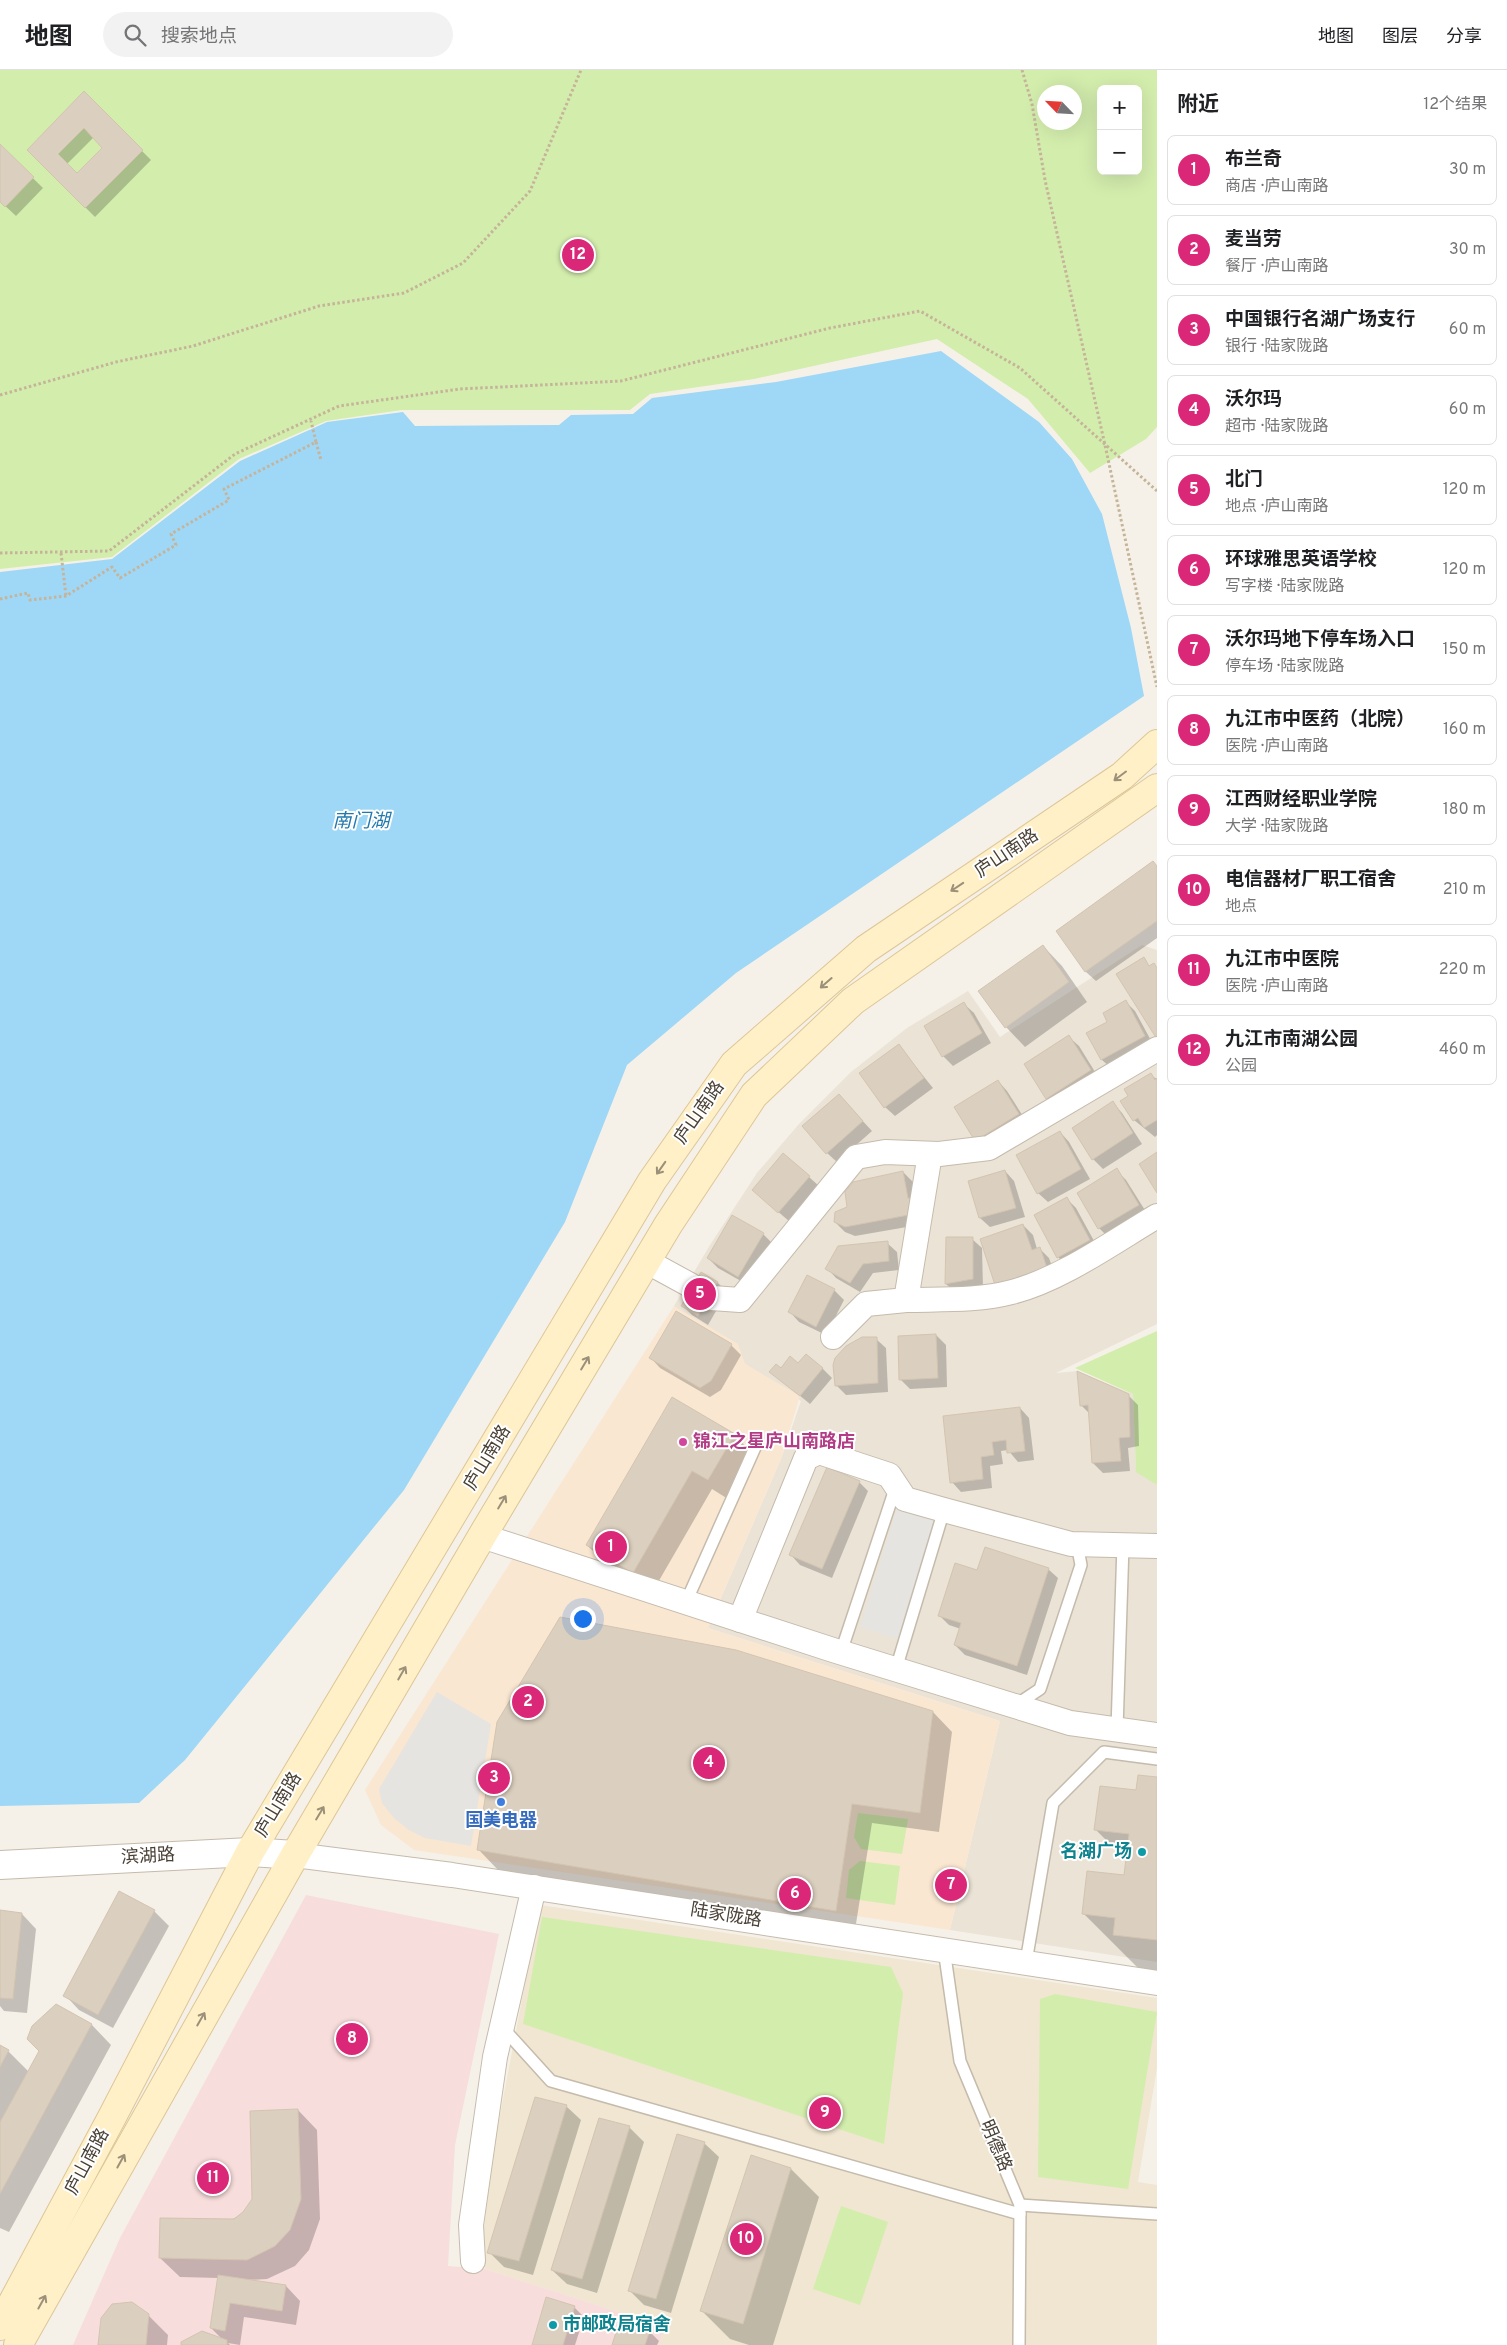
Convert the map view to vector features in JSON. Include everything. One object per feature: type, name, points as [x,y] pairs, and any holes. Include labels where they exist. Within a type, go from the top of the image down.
[{"type":"main road","name":"庐山南路","points":[[0,2326],[111,2119],[250,1852],[652,1181],[734,1064],[866,949],[1122,776],[1157,744]]},
{"type":"main road","name":"庐山南路","points":[[18,2345],[295,1855],[482,1536],[646,1261],[754,1095],[853,1001],[1157,788]]},
{"type":"street","points":[[712,1298],[740,1300],[856,1157],[885,1152],[930,1154],[989,1148],[1157,1050]]},
{"type":"street","points":[[906,1300],[930,1154]]},
{"type":"street","points":[[833,1337],[866,1304],[906,1300],[987,1297],[1013,1292],[1052,1276],[1157,1216]]},
{"type":"street","points":[[646,1261],[690,1285]]},
{"type":"street","points":[[740,1620],[806,1458],[819,1452],[889,1475],[905,1499],[944,1510],[1070,1544],[1157,1546]]},
{"type":"street","points":[[482,1536],[740,1620],[1070,1723],[1157,1735]]},
{"type":"street","name":"滨湖路","points":[[0,1865],[250,1852],[295,1855]]},
{"type":"street","name":"陆家陇路","points":[[295,1855],[534,1888],[944,1949],[1157,1983]]},
{"type":"street","points":[[473,2261],[471,2225],[495,2057],[534,1888]]},
{"type":"lane","points":[[686,1602],[757,1443]]},
{"type":"lane","points":[[841,1652],[896,1486]]},
{"type":"lane","points":[[896,1669],[944,1510]]},
{"type":"lane","points":[[1015,1706],[1040,1689],[1081,1565],[1077,1544]]},
{"type":"lane","points":[[1117,1729],[1123,1545]]},
{"type":"lane","points":[[1026,1962],[1053,1803],[1104,1752],[1157,1759]]},
{"type":"lane","name":"明德路","points":[[944,1949],[960,2061],[1020,2209],[1019,2345]]},
{"type":"lane","points":[[502,2027],[551,2081],[1020,2209],[1157,2214]]},
{"type":"path","points":[[0,394],[116,362],[193,346],[319,306],[404,292],[463,263],[530,191],[581,70]]},
{"type":"path","points":[[1022,70],[1032,104],[1045,180],[1157,687]]},
{"type":"path","points":[[0,553],[109,551],[236,454],[311,421],[339,406],[460,389],[621,381],[830,328],[920,311],[1020,368],[1157,491]]},
{"type":"path","points":[[311,421],[321,460]]},
{"type":"path","points":[[0,599],[28,593],[30,600],[66,596],[112,567],[120,578],[176,545],[171,534],[229,500],[224,489],[316,442]]},
{"type":"path","points":[[61,553],[66,596]]},
{"type":"shaded area","points":[[1142,945],[1157,950],[1157,1324],[1056,1373],[1077,1371],[1133,1394],[1136,1471],[1157,1485],[1157,1962],[950,1930],[1000,1721],[708,1628],[781,1459],[801,1401],[745,1364],[674,1306],[710,1245],[757,1173],[799,1124],[851,1072],[907,1028],[968,991],[1000,1037]]},
{"type":"shaded area","points":[[674,1306],[738,1344],[745,1364],[800,1396],[781,1459],[708,1628],[1000,1721],[950,1930],[414,1850],[381,1825],[365,1790]]},
{"type":"shaded area","points":[[897,1508],[936,1520],[898,1639],[860,1627]]},
{"type":"shaded area","points":[[437,1692],[491,1724],[471,1846],[425,1838],[409,1830],[394,1818],[382,1803],[379,1789]]},
{"type":"shaded area","points":[[306,1895],[499,1934],[455,2145],[448,2266],[485,2269],[665,2327],[659,2345],[73,2345],[120,2238]]},
{"type":"shaded area","points":[[540,1905],[1157,1998],[1157,2068],[1138,2182],[1157,2185],[1157,2345],[659,2345],[665,2327],[485,2269],[484,2229],[492,2157]]},
{"type":"green space","points":[[0,70],[1157,70],[1157,427],[1146,439],[1090,473],[1028,399],[937,339],[754,379],[650,394],[630,410],[402,410],[326,421],[239,459],[112,557],[0,569]]},
{"type":"green space","points":[[1157,1331],[1157,1485],[1136,1472],[1133,1394],[1075,1368]]},
{"type":"green space","points":[[858,1813],[908,1819],[902,1854],[861,1849],[854,1837]]},
{"type":"green space","points":[[860,1861],[900,1866],[895,1905],[846,1898],[849,1870]]},
{"type":"green space","points":[[542,1917],[891,1967],[903,1993],[884,2144],[523,2024]]},
{"type":"green space","points":[[1055,1994],[1157,2012],[1128,2189],[1038,2177],[1040,1999]]},
{"type":"green space","points":[[841,2206],[888,2222],[860,2305],[813,2289]]},
{"type":"water","name":"南门湖","points":[[941,351],[1039,422],[1072,459],[1102,514],[1131,628],[1144,696],[736,973],[627,1065],[565,1222],[404,1490],[185,1760],[139,1803],[0,1806],[0,572],[112,559],[240,461],[327,422],[403,412],[415,426],[559,425],[571,415],[633,414],[652,398],[776,382]]},
{"type":"building","points":[[84,91],[143,150],[85,208],[27,150]],"holes":[[[84,128],[102,148],[77,173],[58,154]]]},
{"type":"building","points":[[0,144],[34,177],[5,207],[0,202]]},
{"type":"building","points":[[1153,861],[1157,866],[1157,921],[1085,972],[1056,931]]},
{"type":"building","points":[[1043,945],[1069,982],[1005,1028],[978,991]]},
{"type":"building","points":[[1144,957],[1149,966],[1154,963],[1157,968],[1157,1035],[1155,1036],[1116,974]]},
{"type":"building","points":[[1126,1000],[1145,1036],[1101,1060],[1086,1033],[1107,1022],[1103,1013]]},
{"type":"building","points":[[964,1002],[982,1033],[942,1057],[924,1026]]},
{"type":"building","points":[[1069,1035],[1091,1070],[1046,1099],[1024,1064]]},
{"type":"building","points":[[899,1044],[924,1078],[884,1108],[859,1073]]},
{"type":"building","points":[[1151,1073],[1155,1080],[1157,1078],[1157,1120],[1144,1128],[1138,1118],[1133,1121],[1120,1101],[1128,1096],[1124,1089]]},
{"type":"building","points":[[998,1080],[1019,1114],[975,1141],[954,1107]]},
{"type":"building","points":[[839,1094],[863,1121],[826,1154],[802,1126]]},
{"type":"building","points":[[1113,1101],[1133,1133],[1092,1160],[1072,1128]]},
{"type":"building","points":[[1060,1131],[1081,1169],[1037,1194],[1016,1155]]},
{"type":"building","points":[[1157,1152],[1157,1193],[1139,1164]]},
{"type":"building","points":[[783,1153],[810,1176],[778,1213],[752,1190]]},
{"type":"building","points":[[1117,1168],[1139,1205],[1098,1229],[1077,1193]]},
{"type":"building","points":[[1005,1170],[1016,1208],[979,1218],[968,1181]]},
{"type":"building","points":[[903,1171],[908,1198],[912,1199],[914,1214],[845,1227],[834,1222],[835,1212],[847,1207],[845,1192],[853,1182]]},
{"type":"building","points":[[1067,1197],[1090,1240],[1057,1258],[1034,1215]]},
{"type":"building","points":[[732,1215],[764,1233],[738,1277],[707,1258]]},
{"type":"building","points":[[1023,1224],[1032,1250],[1040,1247],[1047,1268],[995,1285],[980,1239]]},
{"type":"building","points":[[946,1237],[973,1237],[973,1279],[945,1284]]},
{"type":"building","points":[[888,1241],[889,1261],[863,1264],[850,1283],[825,1269],[838,1246]]},
{"type":"building","points":[[701,1272],[718,1282],[698,1316],[681,1306]]},
{"type":"building","points":[[807,1275],[835,1289],[816,1327],[788,1312]]},
{"type":"building","points":[[676,1311],[732,1344],[711,1381],[700,1388],[649,1358]]},
{"type":"building","points":[[936,1334],[938,1378],[899,1380],[898,1336]]},
{"type":"building","points":[[862,1337],[877,1337],[878,1383],[835,1386],[833,1365],[835,1358],[846,1346]]},
{"type":"building","points":[[806,1354],[823,1368],[800,1396],[769,1372],[776,1364],[781,1368],[790,1356],[798,1363]]},
{"type":"building","points":[[1077,1371],[1129,1394],[1130,1437],[1119,1438],[1121,1461],[1092,1463],[1088,1405],[1080,1406]]},
{"type":"building","points":[[672,1397],[735,1434],[708,1480],[692,1471],[633,1573],[586,1545]]},
{"type":"building","points":[[1020,1407],[1025,1451],[1007,1453],[1006,1440],[992,1442],[994,1455],[981,1457],[983,1479],[950,1483],[943,1416]]},
{"type":"building","points":[[827,1467],[860,1481],[822,1569],[789,1555]]},
{"type":"building","points":[[985,1547],[1049,1568],[1017,1666],[954,1645],[961,1623],[938,1616],[955,1563],[977,1570]]},
{"type":"building","points":[[560,1617],[736,1650],[933,1711],[920,1813],[852,1804],[836,1911],[477,1850],[497,1722]]},
{"type":"building","name":"名湖广场","points":[[1138,1775],[1157,1777],[1157,1940],[1113,1935],[1115,1918],[1082,1914],[1087,1871],[1124,1875],[1129,1834],[1094,1830],[1100,1786],[1136,1790]]},
{"type":"building","points":[[119,1891],[155,1910],[98,2015],[63,1996]]},
{"type":"building","points":[[0,1910],[22,1913],[13,1999],[0,1998]]},
{"type":"building","points":[[56,2004],[92,2024],[0,2194],[0,2122],[39,2051],[27,2039],[32,2026]]},
{"type":"building","points":[[0,2045],[9,2050],[0,2067]]},
{"type":"building","points":[[535,2097],[567,2105],[519,2261],[487,2253]]},
{"type":"building","points":[[298,2109],[301,2199],[290,2230],[275,2246],[247,2260],[159,2258],[160,2218],[234,2219],[243,2212],[252,2199],[250,2111]]},
{"type":"building","points":[[599,2118],[630,2126],[582,2279],[551,2270]]},
{"type":"building","points":[[677,2134],[705,2142],[656,2299],[628,2291]]},
{"type":"building","points":[[751,2155],[791,2168],[743,2324],[700,2311]]},
{"type":"building","points":[[218,2275],[286,2285],[282,2311],[230,2303],[225,2331],[210,2328]]},
{"type":"building","name":"市邮政局宿舍","points":[[546,2297],[575,2306],[563,2345],[532,2345]]},
{"type":"building","points":[[132,2302],[149,2314],[146,2345],[98,2345],[101,2318],[112,2304]]},
{"type":"building","name":"市邮政局宿舍","points":[[620,2320],[650,2330],[645,2345],[612,2345]]},
{"type":"building","points":[[202,2331],[227,2340],[227,2345],[181,2345],[181,2342]]},
{"type":"place","name":"九江市南湖公园","points":[[578,255]]},
{"type":"place","name":"北门","points":[[700,1294]]},
{"type":"place","name":"锦江之星庐山南路店","points":[[683,1442]]},
{"type":"place","name":"布兰奇","points":[[611,1547]]},
{"type":"place","name":"麦当劳","points":[[528,1702]]},
{"type":"place","name":"沃尔玛","points":[[709,1763]]},
{"type":"place","name":"中国银行名湖广场支行","points":[[494,1778]]},
{"type":"place","name":"国美电器","points":[[501,1802]]},
{"type":"place","name":"名湖广场","points":[[1142,1852]]},
{"type":"place","name":"沃尔玛地下停车场入口","points":[[951,1885]]},
{"type":"place","name":"环球雅思英语学校","points":[[795,1894]]},
{"type":"place","name":"九江市中医药（北院）","points":[[352,2039]]},
{"type":"place","name":"江西财经职业学院","points":[[825,2113]]},
{"type":"place","name":"九江市中医院","points":[[213,2178]]},
{"type":"place","name":"电信器材厂职工宿舍","points":[[746,2239]]},
{"type":"place","name":"市邮政局宿舍","points":[[553,2325]]}]
